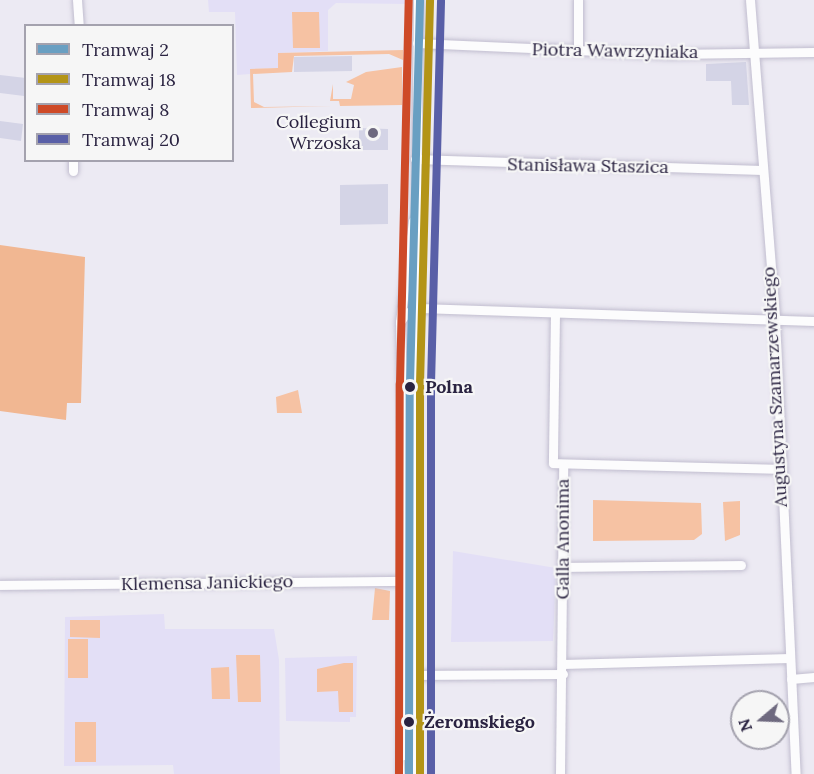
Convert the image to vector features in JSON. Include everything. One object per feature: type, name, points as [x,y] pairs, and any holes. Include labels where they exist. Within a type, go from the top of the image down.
[{"type":"street","points":[[77,0],[79,24]]},
{"type":"street","points":[[401,774],[419,308],[414,215],[418,0]]},
{"type":"street","points":[[578,0],[578,48]]},
{"type":"street","name":"Augustyna Szamarzewskiego","points":[[750,0],[762,170],[776,320],[780,469],[796,774]]},
{"type":"street","name":"Piotra Wawrzyniaka","points":[[417,43],[754,54],[814,52]]},
{"type":"street","name":"Stanisława Staszica","points":[[415,159],[762,170]]},
{"type":"street","points":[[73,171],[74,162]]},
{"type":"street","points":[[412,774],[412,675],[400,322],[403,285],[414,215]]},
{"type":"street","points":[[403,285],[419,308]]},
{"type":"street","points":[[400,322],[406,313],[419,308],[814,321]]},
{"type":"street","name":"Galla Anonima","points":[[555,313],[550,458],[563,466],[563,674],[560,774]]},
{"type":"street","points":[[563,466],[780,469]]},
{"type":"street","points":[[562,567],[741,565]]},
{"type":"street","name":"Klemensa Janickiego","points":[[0,585],[409,581]]},
{"type":"street","points":[[562,664],[790,658]]},
{"type":"street","points":[[412,675],[563,674]]},
{"type":"street","points":[[791,679],[814,677]]},
{"type":"shaded area","points":[[208,0],[407,0],[407,4],[336,3],[328,10],[328,51],[278,53],[278,68],[250,69],[250,74],[237,75],[235,12],[209,12]]},
{"type":"shaded area","points":[[292,12],[319,12],[320,48],[293,48]]},
{"type":"shaded area","points":[[403,50],[403,60],[389,54],[294,56],[292,72],[253,74],[254,102],[264,107],[333,106],[251,108],[250,69],[278,68],[278,53]]},
{"type":"shaded area","points":[[402,67],[402,105],[340,106],[339,101],[330,101],[333,84],[333,99],[351,99],[354,85],[346,82],[366,72]]},
{"type":"shaded area","points":[[0,245],[85,257],[81,403],[67,403],[66,420],[0,411]]},
{"type":"shaded area","points":[[414,312],[412,567],[406,567],[408,317]]},
{"type":"shaded area","points":[[298,390],[302,413],[277,413],[276,397]]},
{"type":"shaded area","points":[[593,500],[701,503],[702,534],[694,540],[593,541]]},
{"type":"shaded area","points":[[740,501],[740,535],[725,541],[723,502]]},
{"type":"shaded area","points":[[453,551],[556,568],[553,641],[451,642]]},
{"type":"shaded area","points":[[375,588],[390,591],[389,620],[372,620]]},
{"type":"shaded area","points":[[164,614],[165,629],[274,629],[279,660],[280,774],[174,774],[173,765],[64,766],[65,617]]},
{"type":"shaded area","points":[[70,620],[100,620],[100,638],[70,637]]},
{"type":"shaded area","points":[[68,639],[88,639],[88,678],[68,678]]},
{"type":"shaded area","points":[[236,655],[260,655],[261,702],[238,702]]},
{"type":"shaded area","points":[[357,656],[356,717],[350,717],[350,722],[286,721],[285,658]]},
{"type":"shaded area","points":[[353,663],[353,712],[339,712],[338,691],[317,692],[317,669]]},
{"type":"shaded area","points":[[229,667],[230,699],[212,699],[211,668]]},
{"type":"shaded area","points":[[75,722],[96,722],[96,762],[75,762]]},
{"type":"building","points":[[352,56],[352,71],[294,72],[294,57]]},
{"type":"building","points":[[746,62],[749,105],[732,105],[731,81],[706,81],[706,64]]},
{"type":"building","points":[[0,75],[24,78],[24,96],[0,93]]},
{"type":"building","points":[[0,121],[23,124],[21,141],[0,138]]},
{"type":"building","name":"Collegium Wrzoska","points":[[359,128],[388,129],[388,150],[359,150]]},
{"type":"building","points":[[388,184],[388,224],[340,225],[340,185]]},
{"type":"tram line","name":"8","points":[[399,774],[400,384],[409,0]]},
{"type":"tram line","name":"2","points":[[409,774],[410,384],[420,0]]},
{"type":"tram line","name":"18","points":[[420,774],[420,384],[430,0]]},
{"type":"tram line","name":"20","points":[[431,774],[431,384],[441,1]]},
{"type":"tram line","points":[[405,761],[406,774]]},
{"type":"place","name":"Collegium Wrzoska","points":[[373,133]]},
{"type":"place","name":"Polna","points":[[410,387]]},
{"type":"place","name":"Żeromskiego","points":[[409,722]]}]
